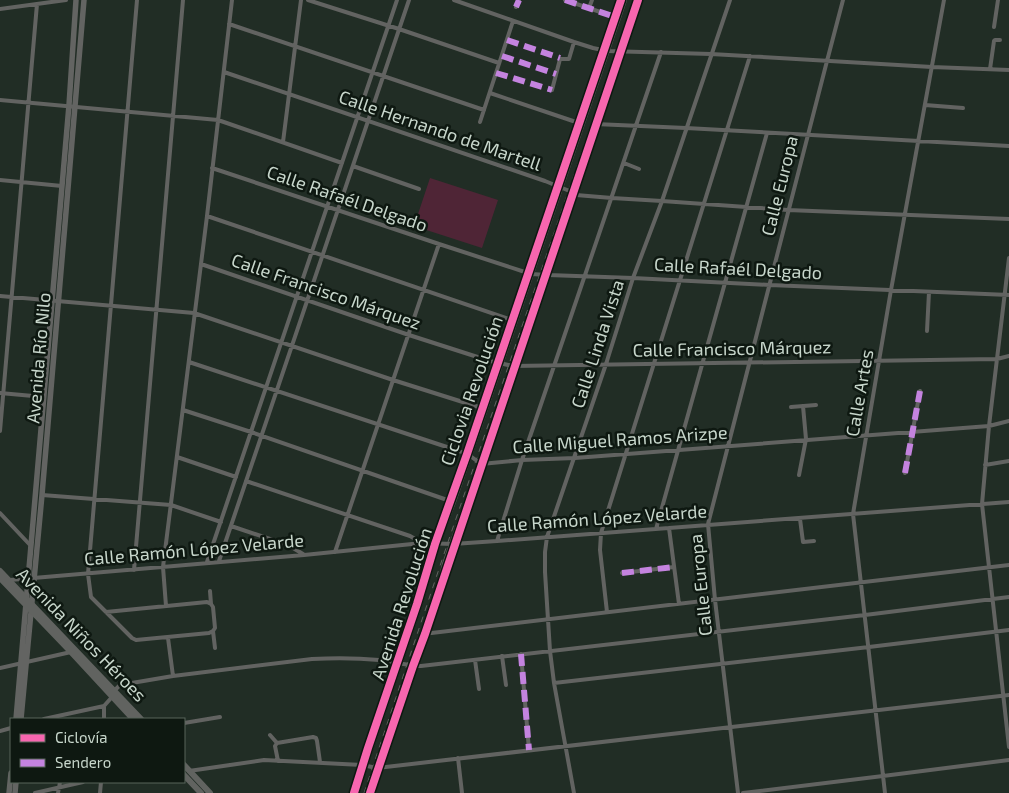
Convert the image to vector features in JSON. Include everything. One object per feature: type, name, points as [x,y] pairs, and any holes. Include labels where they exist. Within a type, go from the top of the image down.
[{"type":"main road","name":"Avenida Río Nilo","points":[[32,578],[31,547],[72,106],[76,0]]},
{"type":"main road","name":"Avenida Río Nilo","points":[[21,718],[29,605],[42,495],[62,186],[84,0]]},
{"type":"main road","name":"Avenida Revolución","points":[[356,793],[419,605],[437,544],[470,455],[624,0]]},
{"type":"main road","name":"Avenida Revolución","points":[[368,793],[636,0]]},
{"type":"main road","name":"Avenida Niños Héroes","points":[[0,571],[3,580],[73,651],[113,694],[132,718]]},
{"type":"main road","name":"Avenida Río Nilo","points":[[16,718],[24,663]]},
{"type":"main road","name":"Avenida Niños Héroes","points":[[113,694],[140,718]]},
{"type":"main road","points":[[185,770],[201,793]]},
{"type":"main road","points":[[185,770],[210,793]]},
{"type":"street","points":[[0,9],[66,0]]},
{"type":"street","points":[[137,0],[88,574],[91,597],[136,640],[168,638],[213,631]]},
{"type":"street","points":[[134,570],[183,0]]},
{"type":"street","points":[[166,606],[163,567],[232,0]]},
{"type":"street","points":[[283,142],[301,0]]},
{"type":"street","points":[[308,0],[499,63]]},
{"type":"street","points":[[207,562],[397,0]]},
{"type":"street","points":[[219,561],[409,0]]},
{"type":"street","points":[[454,0],[574,42],[607,51],[712,54],[1009,70]]},
{"type":"street","points":[[516,7],[519,0]]},
{"type":"street","points":[[565,0],[618,18]]},
{"type":"street","points":[[590,8],[592,0]]},
{"type":"street","name":"Calle Linda Vista","points":[[574,793],[550,651],[545,572],[547,538],[633,278],[662,201],[730,0]]},
{"type":"street","name":"Calle Europa","points":[[738,793],[722,664],[708,524],[826,61],[844,0]]},
{"type":"street","name":"Calle Artes","points":[[885,793],[853,514],[891,290],[944,0]]},
{"type":"street","points":[[994,27],[998,0]]},
{"type":"street","points":[[0,431],[37,4]]},
{"type":"street","points":[[480,122],[513,21]]},
{"type":"street","points":[[229,24],[484,110]]},
{"type":"street","points":[[990,69],[994,41],[1000,40]]},
{"type":"street","points":[[552,90],[560,59],[569,59],[574,42]]},
{"type":"street","points":[[497,541],[522,460],[662,52]]},
{"type":"street","points":[[606,612],[600,550],[601,533],[750,56]]},
{"type":"street","name":"Calle Hernando de Martell","points":[[224,72],[561,187],[576,195],[788,210],[1009,219]]},
{"type":"street","points":[[490,93],[583,123]]},
{"type":"street","points":[[0,100],[218,120],[342,162]]},
{"type":"street","points":[[925,105],[963,108]]},
{"type":"street","points":[[595,124],[1009,146]]},
{"type":"street","points":[[656,529],[768,133]]},
{"type":"street","points":[[624,163],[639,169]]},
{"type":"street","points":[[353,166],[419,189]]},
{"type":"street","name":"Calle Rafaél Delgado","points":[[212,168],[531,274],[1007,295]]},
{"type":"street","points":[[0,180],[62,186]]},
{"type":"street","points":[[207,216],[515,321]]},
{"type":"street","points":[[335,552],[440,244]]},
{"type":"street","points":[[1009,258],[1007,295],[997,359],[982,504],[1009,747]]},
{"type":"street","name":"Calle Francisco Márquez","points":[[201,264],[409,336],[513,366],[997,359],[1009,356]]},
{"type":"street","points":[[927,331],[928,292]]},
{"type":"street","points":[[0,296],[194,313],[485,409]]},
{"type":"street","points":[[189,362],[470,455],[480,464]]},
{"type":"street","points":[[905,473],[920,391]]},
{"type":"street","points":[[2,393],[44,396]]},
{"type":"street","points":[[791,407],[816,405]]},
{"type":"street","points":[[799,475],[806,439],[803,406]]},
{"type":"street","points":[[183,410],[453,502]]},
{"type":"street","name":"Calle Miguel Ramos Arizpe","points":[[480,464],[989,426],[1009,421]]},
{"type":"street","points":[[177,457],[236,477]]},
{"type":"street","points":[[985,465],[1009,461]]},
{"type":"street","points":[[246,481],[410,536],[422,543]]},
{"type":"street","points":[[42,495],[172,505],[221,522]]},
{"type":"street","name":"Calle Ramón López Velarde","points":[[3,580],[304,555],[422,543],[453,544],[547,538],[1009,502]]},
{"type":"street","points":[[0,513],[31,547]]},
{"type":"street","points":[[800,518],[803,542],[814,541]]},
{"type":"street","points":[[231,526],[288,545],[304,555]]},
{"type":"street","points":[[670,528],[679,604]]},
{"type":"street","points":[[423,634],[1009,565]]},
{"type":"street","points":[[622,573],[674,567]]},
{"type":"street","points":[[210,592],[216,648]]},
{"type":"street","points":[[104,718],[104,706],[120,686],[173,676],[330,658],[380,660],[422,666],[1009,597]]},
{"type":"street","points":[[106,612],[206,602],[211,604]]},
{"type":"street","points":[[554,682],[1009,630]]},
{"type":"street","points":[[168,638],[173,676]]},
{"type":"street","points":[[0,668],[73,651]]},
{"type":"street","points":[[522,654],[529,750]]},
{"type":"street","points":[[502,656],[506,685]]},
{"type":"street","points":[[475,660],[479,690]]},
{"type":"street","points":[[185,770],[264,760],[365,765],[377,768],[1009,695]]},
{"type":"street","points":[[49,718],[104,706]]},
{"type":"street","points":[[66,718],[67,714]]},
{"type":"street","points":[[185,723],[220,717]]},
{"type":"street","points":[[270,735],[277,743],[278,761]]},
{"type":"street","points":[[277,743],[316,738],[320,762]]},
{"type":"street","points":[[458,758],[462,793]]},
{"type":"street","points":[[742,793],[1009,760]]},
{"type":"street","points":[[35,793],[59,791],[81,783]]},
{"type":"shaded area","points":[[430,178],[498,200],[482,248],[414,226]]},
{"type":"railway","points":[[364,793],[634,0]]},
{"type":"marked path","points":[[516,7],[519,0]]},
{"type":"marked path","points":[[565,0],[618,18]]},
{"type":"marked path","points":[[507,40],[560,58]]},
{"type":"marked path","points":[[502,56],[556,74]]},
{"type":"marked path","points":[[496,73],[552,90]]},
{"type":"marked path","points":[[905,473],[920,391]]},
{"type":"marked path","points":[[622,573],[674,567]]},
{"type":"marked path","points":[[521,654],[529,750]]},
{"type":"cycle path","name":"Ciclovia Revolución","points":[[354,793],[435,544],[621,0]]},
{"type":"cycle path","points":[[370,793],[638,0]]}]
